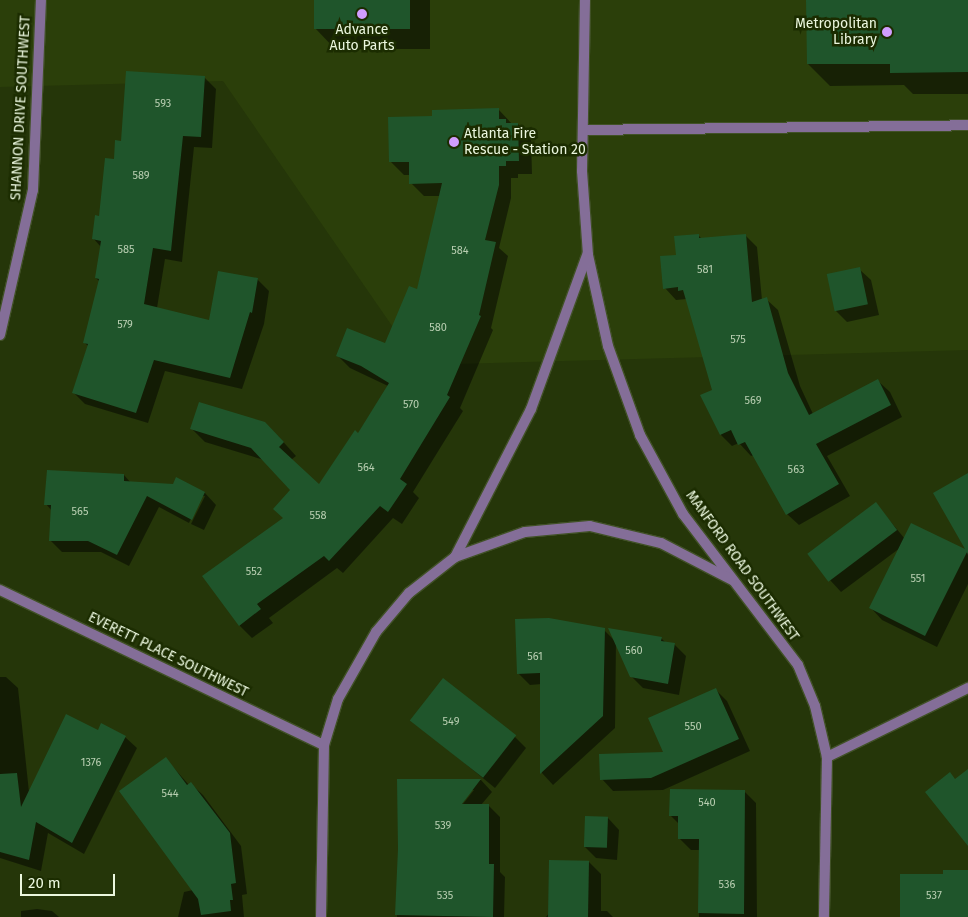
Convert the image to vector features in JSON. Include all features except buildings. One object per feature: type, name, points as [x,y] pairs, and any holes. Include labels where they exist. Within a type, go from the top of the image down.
[{"type":"street","name":"SHANNON DRIVE SOUTHWEST","points":[[0,335],[33,190],[41,0]]},
{"type":"street","name":"MANFORD ROAD SOUTHWEST","points":[[584,0],[582,171],[588,255],[608,346],[640,435],[684,514],[798,665],[816,706],[826,757],[824,917]]},
{"type":"street","points":[[583,130],[968,125]]},
{"type":"street","points":[[455,557],[532,409],[588,255]]},
{"type":"street","points":[[321,917],[324,745],[338,699],[376,632],[410,593],[455,557],[525,532],[590,526],[661,543],[736,581]]},
{"type":"street","name":"EVERETT PLACE SOUTHWEST","points":[[0,590],[324,745]]},
{"type":"street","points":[[826,757],[968,688]]},
{"type":"shaded area","points":[[0,0],[968,0],[968,350],[419,365],[223,81],[0,87]]},
{"type":"place","name":"Advance Auto Parts","points":[[362,14]]},
{"type":"place","name":"Metropolitan Library","points":[[887,32]]},
{"type":"place","name":"Atlanta Fire Rescue - Station 20","points":[[454,142]]}]
